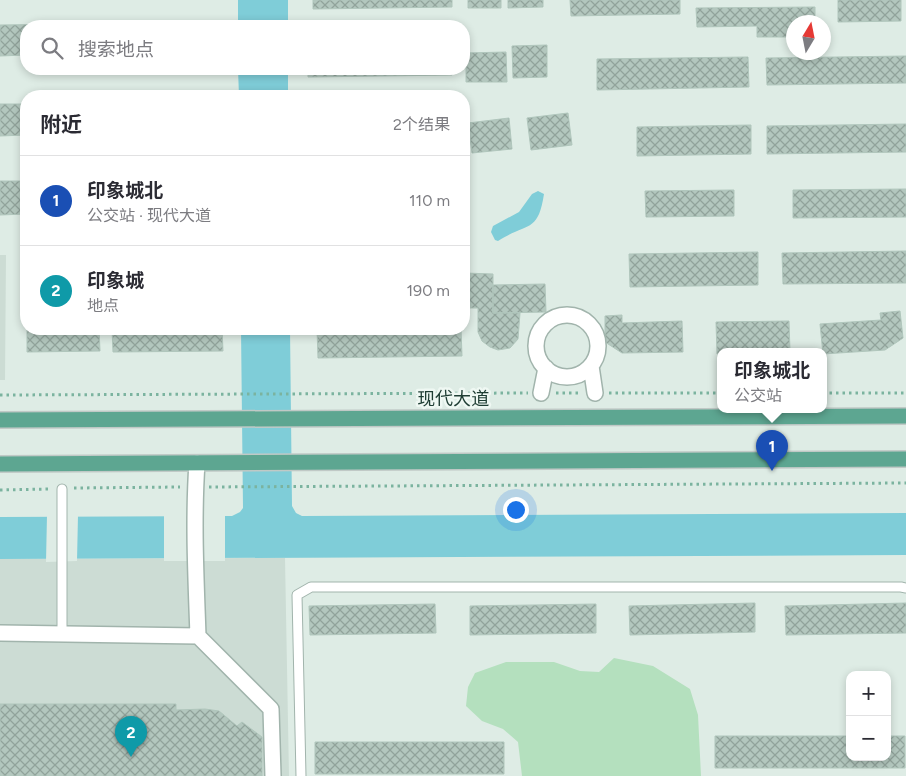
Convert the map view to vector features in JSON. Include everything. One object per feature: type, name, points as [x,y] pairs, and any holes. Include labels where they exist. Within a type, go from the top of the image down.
[{"type":"main road","name":"现代大道","points":[[0,420],[906,416]]},
{"type":"main road","points":[[0,464],[906,460]]},
{"type":"street","points":[[566,314],[586,321],[593,328],[598,338],[596,358],[583,373],[574,376],[563,376],[554,374],[546,368],[536,351],[536,340],[546,322],[566,314]]},
{"type":"street","points":[[591,366],[594,393]]},
{"type":"street","points":[[541,393],[546,368]]},
{"type":"street","points":[[196,463],[195,573],[198,636],[271,709],[273,776]]},
{"type":"street","points":[[0,632],[198,636]]},
{"type":"lane","points":[[62,489],[62,634]]},
{"type":"lane","points":[[301,776],[297,595],[311,587],[906,588]]},
{"type":"path","points":[[0,396],[717,393]]},
{"type":"path","points":[[827,393],[906,393]]},
{"type":"path","points":[[0,490],[294,486],[906,483]]},
{"type":"shaded area","points":[[0,255],[6,255],[5,380],[0,380]]},
{"type":"shaded area","points":[[285,558],[289,776],[0,776],[0,559]]},
{"type":"green space","points":[[614,658],[653,666],[690,689],[698,715],[701,776],[522,776],[518,742],[503,729],[482,721],[466,706],[468,687],[475,673],[506,662],[554,662],[580,671],[599,672]]},
{"type":"water","points":[[238,0],[288,0],[288,20],[238,20]]},
{"type":"water","points":[[238,75],[288,75],[288,90],[239,90]]},
{"type":"water","points":[[538,191],[544,194],[538,216],[534,221],[530,225],[498,241],[495,240],[491,232],[493,226],[519,212],[532,194]]},
{"type":"water","points":[[241,335],[290,335],[292,506],[296,513],[302,516],[906,513],[906,555],[0,559],[0,517],[232,516],[243,508]]},
{"type":"pier","points":[[164,514],[225,514],[225,561],[164,561]]},
{"type":"pier","points":[[47,515],[78,515],[77,561],[46,562]]},
{"type":"building","points":[[313,0],[452,0],[452,7],[313,9]]},
{"type":"building","points":[[468,0],[501,0],[501,8],[468,8]]},
{"type":"building","points":[[508,0],[543,0],[543,7],[508,8]]},
{"type":"building","points":[[570,0],[680,0],[680,14],[571,16]]},
{"type":"building","points":[[838,0],[901,0],[901,21],[838,22]]},
{"type":"building","points":[[815,7],[815,15],[786,15],[786,37],[757,37],[757,26],[697,27],[696,8]]},
{"type":"building","points":[[0,25],[20,25],[20,55],[0,56]]},
{"type":"building","points":[[547,45],[547,77],[513,78],[512,46]]},
{"type":"building","points":[[506,52],[507,82],[466,82],[466,75],[470,75],[470,53]]},
{"type":"building","points":[[906,56],[906,83],[767,85],[766,58],[831,60],[831,57]]},
{"type":"building","points":[[748,57],[749,87],[597,90],[597,59]]},
{"type":"building","points":[[308,75],[452,75],[308,77]]},
{"type":"building","points":[[0,104],[20,104],[20,135],[0,136]]},
{"type":"building","points":[[568,113],[572,145],[531,150],[527,118]]},
{"type":"building","points":[[509,118],[512,149],[472,153],[470,123]]},
{"type":"building","points":[[906,124],[906,152],[767,154],[767,126]]},
{"type":"building","points":[[751,125],[751,154],[637,156],[637,127]]},
{"type":"building","points":[[0,181],[20,181],[20,214],[0,215]]},
{"type":"building","points":[[906,189],[906,217],[793,218],[793,190]]},
{"type":"building","points":[[734,190],[734,216],[646,217],[645,191]]},
{"type":"building","points":[[906,251],[906,283],[783,284],[782,253]]},
{"type":"building","points":[[758,252],[758,285],[630,287],[629,254]]},
{"type":"building","points":[[470,273],[493,274],[493,313],[520,313],[518,339],[510,348],[498,350],[482,341],[478,332],[478,308],[470,308]]},
{"type":"building","points":[[545,284],[546,312],[493,313],[493,285]]},
{"type":"building","points":[[900,311],[903,338],[885,350],[827,354],[827,348],[822,348],[820,324],[881,320],[880,313]]},
{"type":"building","points":[[622,315],[622,323],[682,321],[683,352],[622,353],[605,342],[605,316]]},
{"type":"building","points":[[789,321],[790,348],[717,348],[717,354],[716,322]]},
{"type":"building","points":[[27,335],[99,335],[100,351],[27,352]]},
{"type":"building","points":[[112,335],[222,335],[223,351],[113,352]]},
{"type":"building","points":[[317,335],[461,335],[462,356],[318,358]]},
{"type":"building","points":[[755,603],[755,632],[630,635],[629,606]]},
{"type":"building","points":[[906,603],[906,633],[786,635],[785,606]]},
{"type":"building","points":[[435,604],[436,633],[310,635],[309,606]]},
{"type":"building","points":[[596,604],[596,633],[470,635],[470,606]]},
{"type":"building","points":[[0,704],[176,704],[176,710],[205,709],[219,711],[237,726],[242,722],[262,737],[262,776],[0,776]]},
{"type":"building","points":[[715,736],[846,736],[846,761],[891,761],[891,736],[905,736],[905,768],[715,768]]},
{"type":"building","points":[[315,742],[504,742],[504,774],[315,774]]},
{"type":"place","name":"印象城北","points":[[772,471]]},
{"type":"place","name":"印象城","points":[[131,757]]}]
